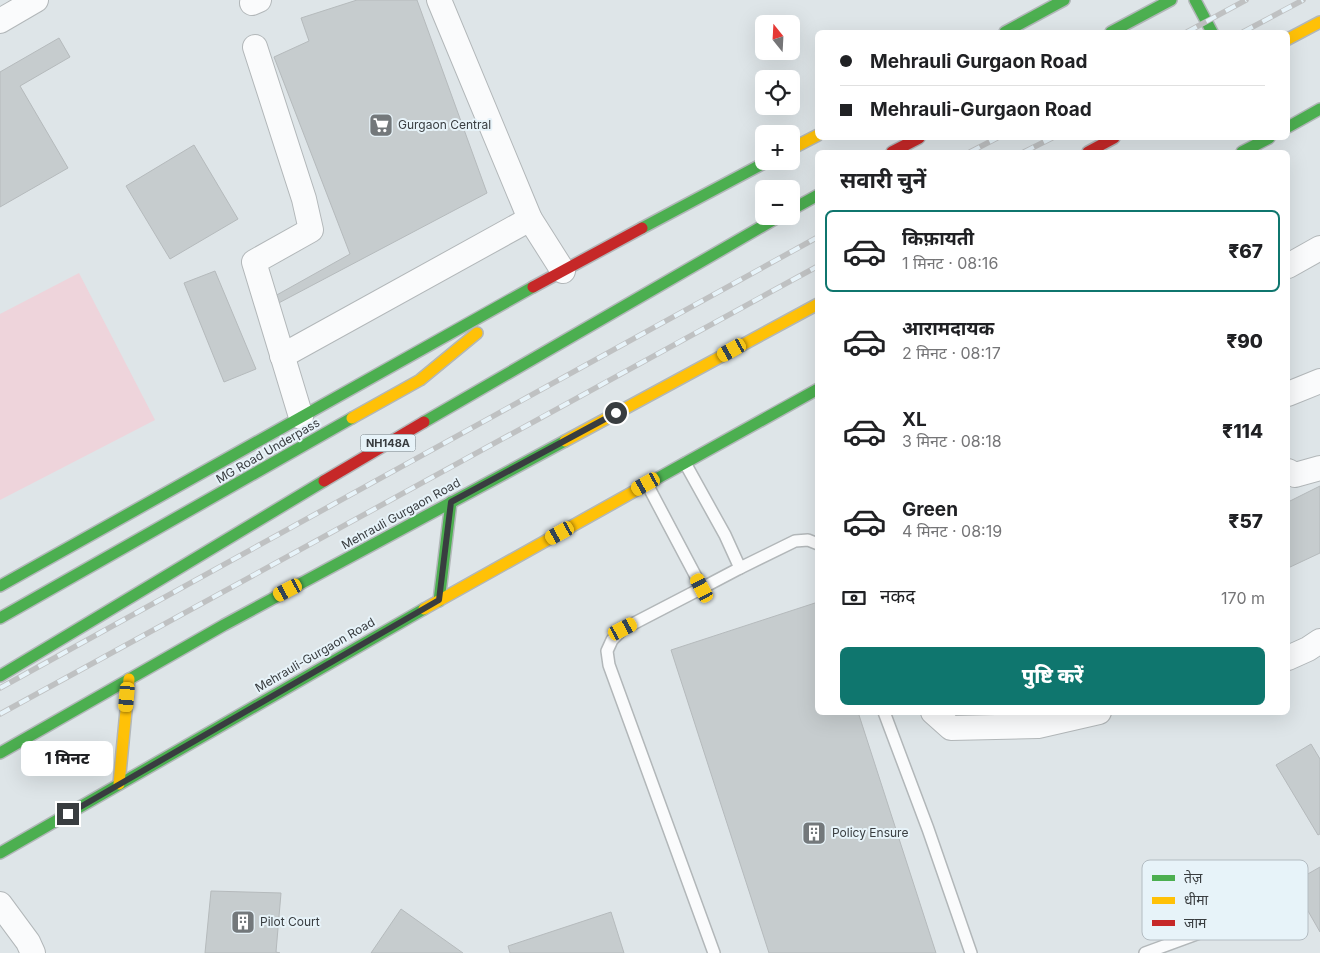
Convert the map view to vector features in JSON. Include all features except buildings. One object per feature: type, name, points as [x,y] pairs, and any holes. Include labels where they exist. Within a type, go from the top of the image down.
[{"type":"main road","points":[[1009,30],[1064,0]]},
{"type":"main road","points":[[1115,30],[1171,0]]},
{"type":"main road","points":[[1195,0],[1211,30]]},
{"type":"main road","points":[[1290,39],[1320,22]]},
{"type":"main road","points":[[1290,126],[1320,109]]},
{"type":"main road","points":[[800,144],[815,137]]},
{"type":"main road","points":[[900,150],[916,140]]},
{"type":"main road","points":[[1092,150],[1110,140]]},
{"type":"main road","points":[[1246,150],[1265,140]]},
{"type":"main road","points":[[0,586],[534,286],[755,168]]},
{"type":"main road","points":[[800,205],[815,197]]},
{"type":"main road","name":"NH148A","points":[[0,676],[197,556],[764,225]]},
{"type":"main road","name":"MG Road Underpass","points":[[0,618],[420,380],[534,286]]},
{"type":"main road","name":"Mehrauli Gurgaon Road","points":[[0,753],[224,625],[815,306]]},
{"type":"main road","name":"Mehrauli-Gurgaon Road","points":[[0,853],[439,600],[815,391]]},
{"type":"main road","points":[[439,600],[451,502]]},
{"type":"main road","points":[[119,784],[129,679]]},
{"type":"street","points":[[0,21],[36,0]]},
{"type":"street","points":[[439,0],[530,219],[563,271]]},
{"type":"street","points":[[255,47],[304,199],[311,230],[254,262],[302,417]]},
{"type":"street","points":[[282,356],[530,219]]},
{"type":"street","points":[[1290,265],[1320,248]]},
{"type":"street","points":[[1290,393],[1320,381]]},
{"type":"street","points":[[1290,472],[1295,475],[1320,468]]},
{"type":"street","points":[[1290,657],[1320,641]]},
{"type":"street","points":[[936,715],[951,728],[1038,726],[1086,715]]},
{"type":"street","points":[[0,904],[28,942],[33,953]]},
{"type":"lane","points":[[685,462],[725,535],[740,568]]},
{"type":"lane","points":[[646,484],[702,588]]},
{"type":"lane","points":[[714,953],[608,665],[607,651],[612,640],[623,629],[740,568],[795,541],[808,540],[815,543]]},
{"type":"lane","points":[[885,715],[928,829],[971,953]]},
{"type":"lane","points":[[1145,953],[1180,940]]},
{"type":"shaded area","points":[[79,273],[155,420],[0,500],[0,314]]},
{"type":"railway","points":[[1191,30],[1246,0]]},
{"type":"railway","points":[[1247,30],[1303,0]]},
{"type":"railway","points":[[974,150],[993,140]]},
{"type":"railway","points":[[1028,150],[1048,140]]},
{"type":"railway","points":[[0,688],[815,239]]},
{"type":"railway","points":[[0,714],[815,268]]},
{"type":"traffic: fast","points":[[1009,30],[1064,0]]},
{"type":"traffic: fast","points":[[1115,30],[1171,0]]},
{"type":"traffic: fast","points":[[1195,0],[1211,30]]},
{"type":"traffic: fast","points":[[1290,126],[1320,109]]},
{"type":"traffic: fast","points":[[1246,150],[1265,140]]},
{"type":"traffic: fast","points":[[642,228],[755,168]]},
{"type":"traffic: fast","points":[[800,205],[815,197]]},
{"type":"traffic: fast","points":[[424,422],[764,225]]},
{"type":"traffic: fast","points":[[0,586],[533,287]]},
{"type":"traffic: fast","points":[[649,483],[815,391]]},
{"type":"traffic: fast","points":[[0,618],[352,418]]},
{"type":"traffic: fast","points":[[0,753],[224,625],[565,441]]},
{"type":"traffic: fast","points":[[0,676],[324,481]]},
{"type":"traffic: fast","points":[[439,601],[451,502]]},
{"type":"traffic: fast","points":[[0,853],[424,609]]},
{"type":"traffic: slow","points":[[1290,38],[1320,22]]},
{"type":"traffic: slow","points":[[800,144],[815,137]]},
{"type":"traffic: slow","points":[[565,441],[815,306]]},
{"type":"traffic: slow","points":[[352,418],[420,380],[477,333]]},
{"type":"traffic: slow","points":[[424,609],[649,483]]},
{"type":"traffic: slow","points":[[119,784],[129,679]]},
{"type":"traffic: jam","points":[[896,150],[915,140]]},
{"type":"traffic: jam","points":[[1092,150],[1110,140]]},
{"type":"traffic: jam","points":[[533,287],[642,228]]},
{"type":"traffic: jam","points":[[324,481],[424,422]]},
{"type":"place","name":"Gurgaon Central","points":[[381,125]]},
{"type":"place","name":"Policy Ensure","points":[[814,833]]},
{"type":"place","name":"Pilot Court","points":[[243,922]]},
{"type":"route","points":[[68,814],[439,600],[451,502],[616,413]]}]
